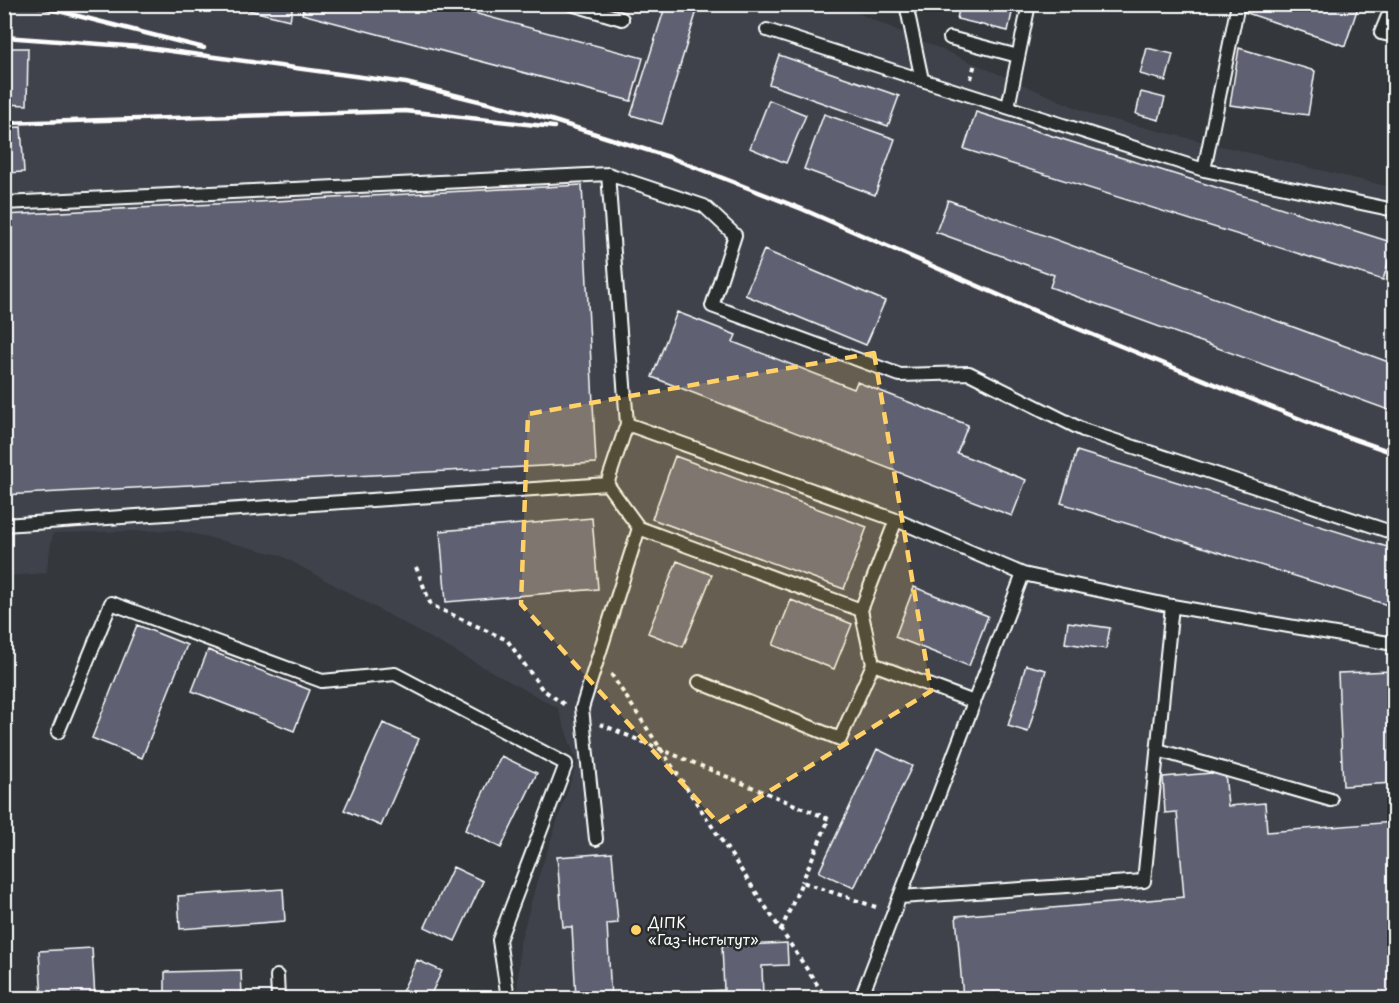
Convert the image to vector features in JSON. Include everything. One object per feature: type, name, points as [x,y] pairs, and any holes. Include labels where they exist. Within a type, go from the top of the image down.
[{"type":"lane","points":[[571,4],[622,19]]},
{"type":"lane","points":[[906,4],[922,80]]},
{"type":"lane","points":[[1008,107],[1029,4]]},
{"type":"lane","points":[[1204,170],[1238,4]]},
{"type":"lane","points":[[1393,4],[1381,33],[1395,36]]},
{"type":"lane","points":[[767,30],[1204,170],[1395,210]]},
{"type":"lane","points":[[950,38],[1018,56]]},
{"type":"lane","points":[[4,203],[608,174],[704,206],[735,235],[712,306],[900,375],[969,373],[1083,430],[1395,533]]},
{"type":"lane","points":[[608,174],[627,424],[608,484]]},
{"type":"lane","points":[[627,424],[896,520],[1023,574],[1172,606],[1395,644]]},
{"type":"lane","points":[[4,525],[608,484]]},
{"type":"lane","points":[[608,484],[639,528],[861,610]]},
{"type":"lane","points":[[699,682],[840,739],[873,664],[861,610],[896,520]]},
{"type":"lane","points":[[596,839],[582,708],[639,528]]},
{"type":"lane","points":[[861,999],[1023,574]]},
{"type":"lane","points":[[58,732],[111,603],[322,681],[395,674],[566,764],[499,940],[508,999]]},
{"type":"lane","points":[[900,897],[1144,881],[1172,606]]},
{"type":"lane","points":[[873,664],[974,702]]},
{"type":"lane","points":[[1158,750],[1331,800]]},
{"type":"lane","points":[[277,976],[278,999]]},
{"type":"path","points":[[967,94],[979,46]]},
{"type":"path","points":[[416,567],[431,605],[507,640],[542,689],[583,717],[829,819],[781,930]]},
{"type":"path","points":[[599,655],[826,999]]},
{"type":"path","points":[[802,882],[894,913]]},
{"type":"highlighted area","points":[[874,353],[931,691],[718,823],[521,604],[528,414]]},
{"type":"shaded area","points":[[5,5],[839,5],[1093,115],[1394,188],[1394,998],[517,998],[520,943],[537,881],[577,763],[558,708],[280,555],[178,530],[53,533],[46,573],[5,576]]},
{"type":"building","points":[[223,4],[293,4],[290,20]]},
{"type":"building","points":[[304,4],[440,4],[643,58],[631,101],[302,14]]},
{"type":"building","points":[[666,4],[699,4],[662,124],[631,115]]},
{"type":"building","points":[[960,4],[1014,4],[1008,31],[957,19]]},
{"type":"building","points":[[1243,4],[1359,4],[1345,46],[1241,11]]},
{"type":"building","points":[[4,48],[28,48],[27,105],[4,104]]},
{"type":"building","points":[[1147,48],[1173,54],[1166,81],[1140,74]]},
{"type":"building","points":[[1239,48],[1315,71],[1308,115],[1230,105]]},
{"type":"building","points":[[779,55],[899,96],[888,126],[769,84]]},
{"type":"building","points":[[1141,92],[1165,98],[1159,120],[1136,114]]},
{"type":"building","points":[[769,100],[806,115],[786,163],[750,148]]},
{"type":"building","points":[[976,112],[1394,243],[1383,280],[964,149]]},
{"type":"building","points":[[824,114],[895,139],[875,195],[804,169]]},
{"type":"building","points":[[21,127],[24,172],[4,173],[4,128]]},
{"type":"building","points":[[582,185],[596,463],[4,495],[4,215]]},
{"type":"building","points":[[948,200],[1394,364],[1394,412],[1050,287],[1054,275],[936,232]]},
{"type":"building","points":[[764,250],[885,301],[866,345],[745,295]]},
{"type":"building","points":[[677,312],[736,335],[733,342],[854,389],[857,382],[968,425],[957,453],[1026,480],[1012,516],[652,377]]},
{"type":"building","points":[[1077,451],[1394,549],[1394,607],[1061,503]]},
{"type":"building","points":[[675,456],[867,527],[844,589],[652,519]]},
{"type":"building","points":[[592,518],[598,589],[446,602],[440,531]]},
{"type":"building","points":[[677,561],[712,575],[683,647],[648,633]]},
{"type":"building","points":[[914,587],[988,616],[969,666],[895,637]]},
{"type":"building","points":[[791,600],[852,624],[834,669],[773,645]]},
{"type":"building","points":[[1068,622],[1110,628],[1106,649],[1065,643]]},
{"type":"building","points":[[137,625],[187,645],[142,758],[92,738]]},
{"type":"building","points":[[208,650],[310,690],[294,731],[192,691]]},
{"type":"building","points":[[1026,665],[1046,670],[1028,732],[1008,726]]},
{"type":"building","points":[[1394,671],[1394,783],[1343,786],[1338,673]]},
{"type":"building","points":[[383,723],[419,739],[381,826],[344,810]]},
{"type":"building","points":[[877,749],[912,766],[854,888],[819,872]]},
{"type":"building","points":[[501,756],[537,773],[501,848],[465,830]]},
{"type":"building","points":[[1225,772],[1228,806],[1265,803],[1267,832],[1394,822],[1394,998],[963,998],[956,916],[1184,897],[1177,812],[1165,813],[1163,777]]},
{"type":"building","points":[[612,853],[618,923],[607,924],[611,998],[576,998],[572,927],[563,927],[557,857]]},
{"type":"building","points":[[453,867],[483,881],[455,941],[425,927]]},
{"type":"building","points":[[283,889],[285,921],[180,929],[178,896]]},
{"type":"building","points":[[787,943],[788,965],[762,966],[763,998],[666,998],[666,993],[724,990],[722,946]]},
{"type":"building","points":[[92,948],[95,998],[42,998],[39,951]]},
{"type":"building","points":[[417,960],[442,971],[429,998],[399,998]]},
{"type":"building","points":[[241,970],[242,998],[165,998],[165,972]]},
{"type":"railway","points":[[31,4],[204,48]]},
{"type":"railway","points":[[4,37],[141,47],[406,83],[532,114],[669,157],[802,209],[1049,317],[1325,429],[1394,453]]},
{"type":"railway","points":[[4,123],[405,111],[554,127]]},
{"type":"place","name":"ДІПК «Газ-інстытут»","points":[[636,930]]}]
